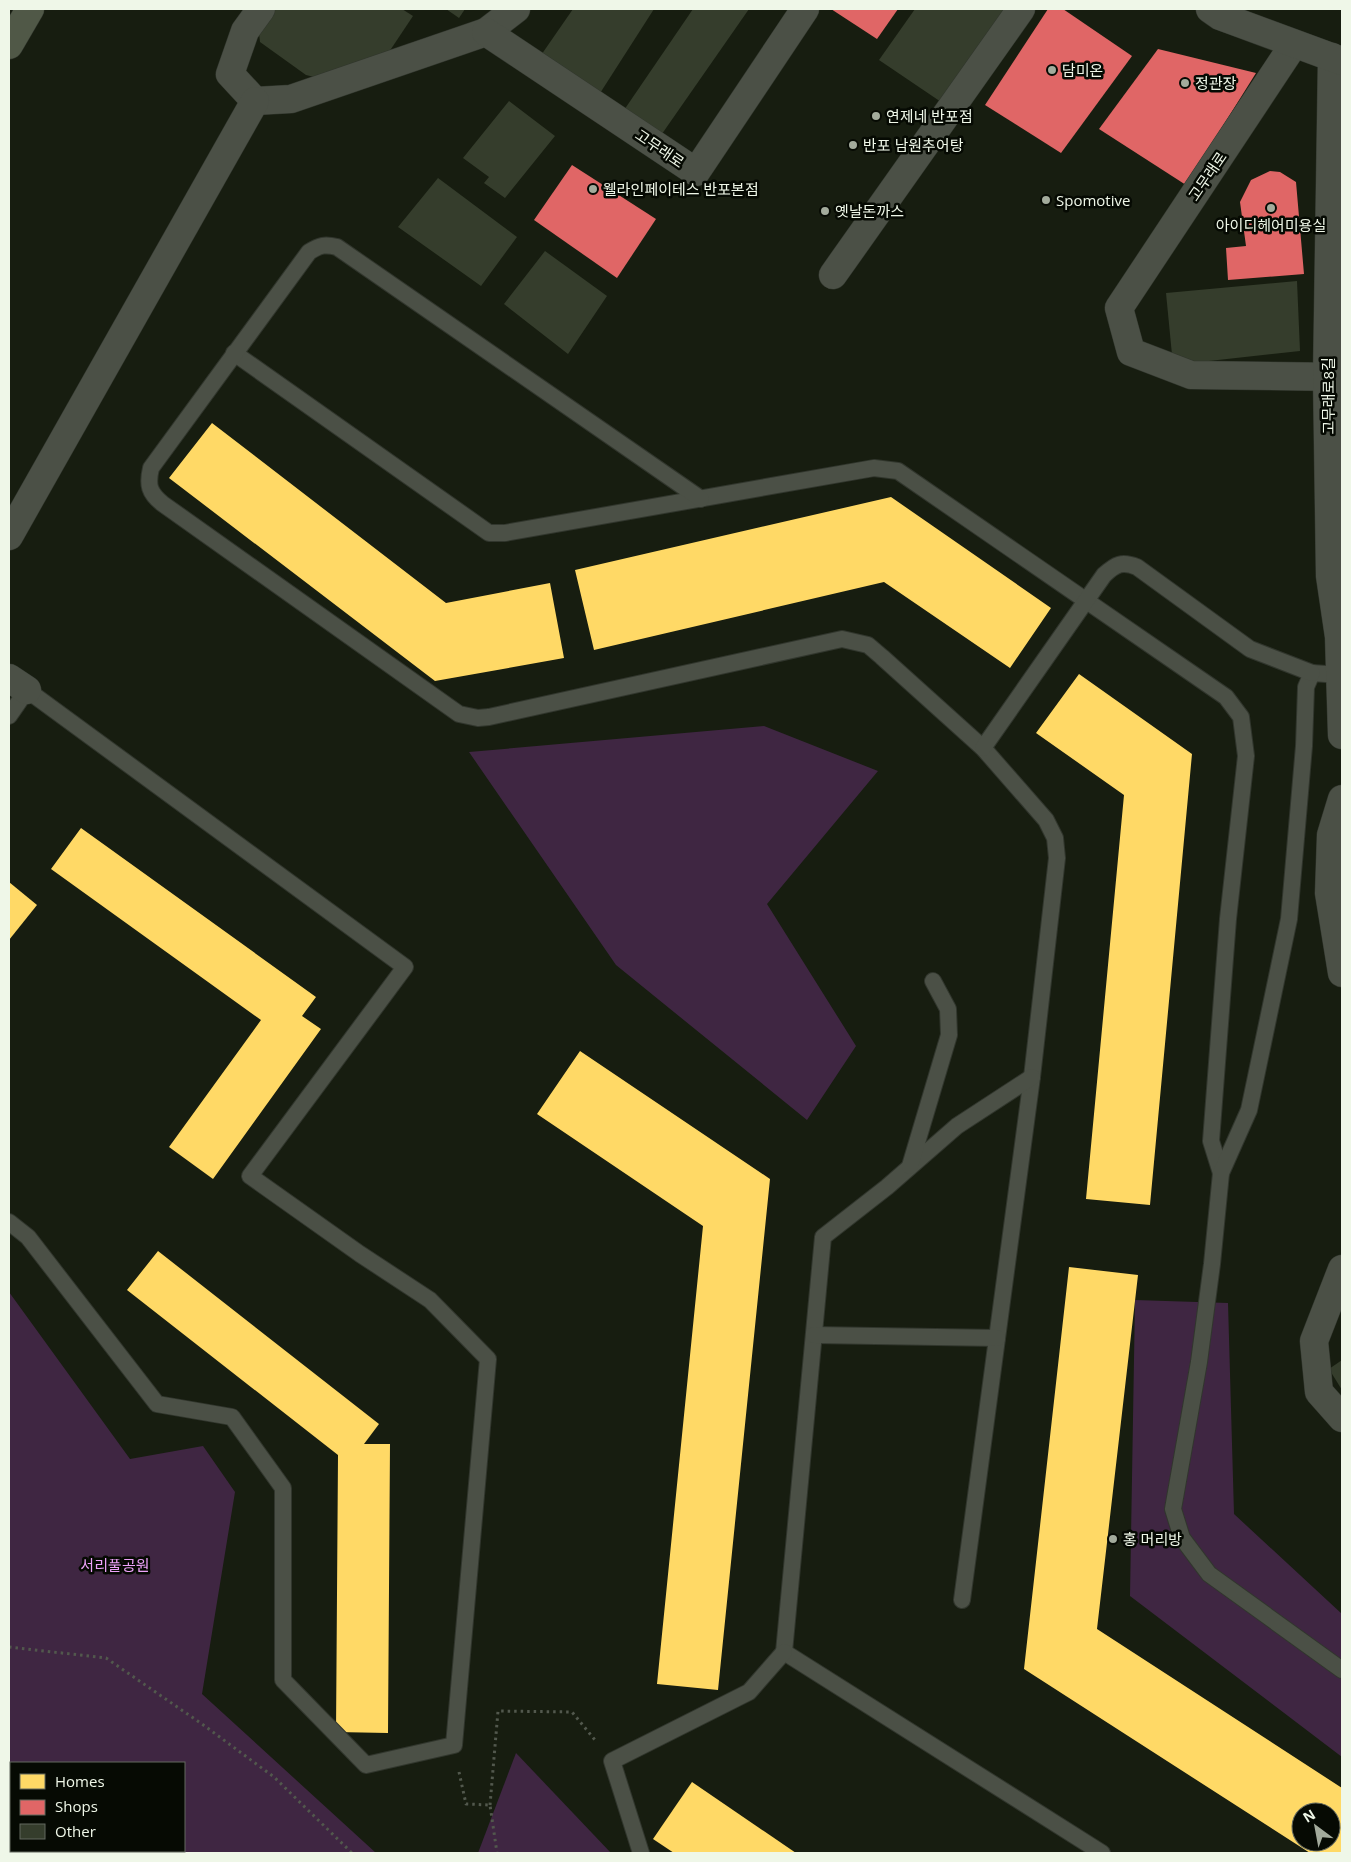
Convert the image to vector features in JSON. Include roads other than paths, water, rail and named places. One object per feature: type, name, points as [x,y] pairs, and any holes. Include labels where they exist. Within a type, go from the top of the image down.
[{"type":"main road","points":[[9,44],[30,9]]},
{"type":"street","points":[[261,9],[245,31],[230,74],[255,101],[291,100],[486,32],[516,9]]},
{"type":"street","name":"고무래로","points":[[486,32],[696,172],[805,9]]},
{"type":"street","points":[[834,275],[1021,9]]},
{"type":"street","points":[[1210,9],[1220,16],[1337,59]]},
{"type":"street","name":"고무래로","points":[[1294,44],[1119,308],[1131,352],[1191,375],[1335,377]]},
{"type":"street","name":"고무래로8길","points":[[1337,59],[1335,377],[1330,576],[1341,637],[1342,735]]},
{"type":"street","points":[[9,536],[255,101]]},
{"type":"street","points":[[1342,800],[1331,835],[1329,893],[1342,973]]},
{"type":"street","points":[[1342,1269],[1314,1341],[1320,1392],[1342,1418]]},
{"type":"lane","points":[[701,499],[337,247],[320,245],[309,252],[151,468],[148,484],[153,497],[459,714],[478,718],[489,717],[842,639],[868,645],[983,748],[1046,820],[1055,838],[1057,858],[1032,1077],[962,1600]]},
{"type":"lane","points":[[234,353],[489,533],[505,534],[874,468],[898,472],[1087,600],[1226,698],[1241,717],[1246,756],[1228,928],[1210,1141],[1221,1173]]},
{"type":"lane","points":[[983,748],[1104,575],[1117,564],[1126,563],[1137,568],[1250,649],[1312,673],[1340,675]]},
{"type":"lane","points":[[1312,673],[1306,687],[1305,738],[1289,919],[1249,1110],[1221,1173],[1212,1264],[1199,1362],[1172,1509],[1182,1538],[1209,1574],[1342,1670]]},
{"type":"lane","points":[[9,716],[18,684],[405,967],[250,1176],[360,1254],[430,1300],[488,1359],[454,1745],[366,1765],[283,1680],[283,1488],[232,1417],[158,1404],[28,1237],[9,1222]]},
{"type":"lane","points":[[910,1166],[948,1035],[948,1009],[933,981]]},
{"type":"lane","points":[[641,1853],[612,1761],[749,1692],[784,1652],[823,1237],[957,1126],[1032,1077]]},
{"type":"lane","points":[[814,1335],[997,1338]]},
{"type":"lane","points":[[784,1652],[1102,1853]]},
{"type":"place","name":"담미온","points":[[1052,70]]},
{"type":"place","name":"정관장","points":[[1185,83]]},
{"type":"place","name":"연제네 반포점","points":[[876,116]]},
{"type":"place","name":"반포 남원추어탕","points":[[853,145]]},
{"type":"place","name":"웰라인페이테스 반포본점","points":[[593,189]]},
{"type":"place","name":"Spomotive","points":[[1046,200]]},
{"type":"place","name":"아이디헤어미용실","points":[[1271,208]]},
{"type":"place","name":"옛날돈까스","points":[[825,211]]},
{"type":"place","name":"홍 머리방","points":[[1113,1539]]},
{"type":"park label","name":"서리풀공원","points":[[115,1565]]}]
